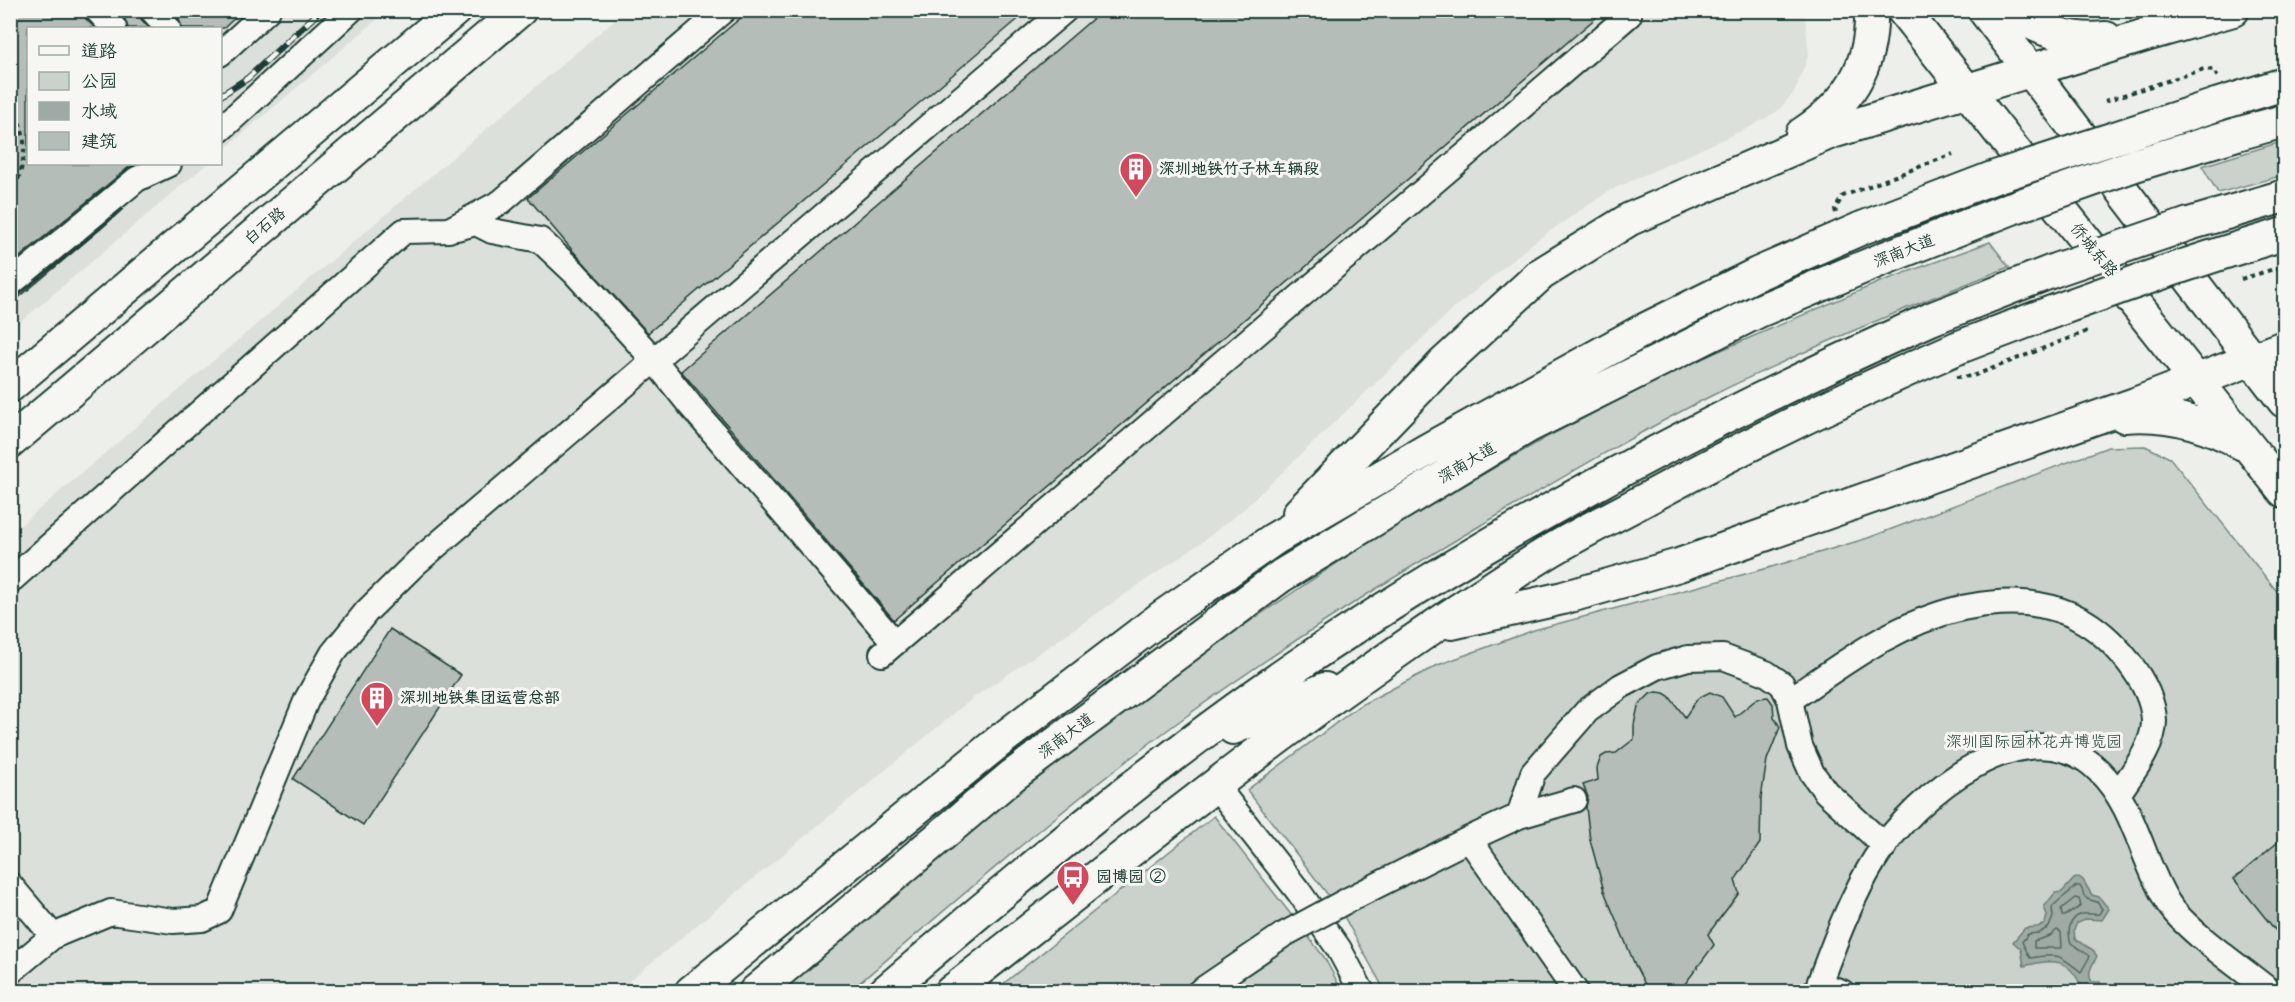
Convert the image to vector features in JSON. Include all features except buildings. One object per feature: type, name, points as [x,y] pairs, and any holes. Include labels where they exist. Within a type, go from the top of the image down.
[{"type":"main road","points":[[10,386],[455,10]]},
{"type":"main road","name":"白石路","points":[[10,442],[520,10]]},
{"type":"main road","points":[[1761,161],[1820,122],[1842,101],[1855,83],[1867,57],[1872,29],[1871,10]]},
{"type":"main road","name":"侨城东路","points":[[1903,10],[2284,491]]},
{"type":"main road","points":[[1984,10],[2284,401]]},
{"type":"main road","points":[[2008,10],[2036,26],[2064,37],[2098,39],[2149,34]]},
{"type":"main road","points":[[1274,539],[1443,364],[1541,274],[1630,219],[1829,133],[2233,10]]},
{"type":"main road","points":[[691,992],[905,816],[1161,616],[1274,539],[1427,450],[1640,332],[1756,274],[1850,222],[1995,177],[2218,93],[2284,84]]},
{"type":"main road","name":"深南大道","points":[[757,990],[1012,776],[1281,576],[1527,427],[1759,311],[1886,258],[2012,208],[2135,165],[2284,121]]},
{"type":"main road","points":[[885,992],[994,899],[1172,756],[1291,670],[1443,571],[1700,430],[1814,372],[1933,318],[2058,269],[2189,224],[2283,196]]},
{"type":"main road","points":[[951,992],[1250,757],[1431,628],[1539,557],[1698,470],[1838,400],[1957,348],[2080,300],[2284,234]]},
{"type":"main road","points":[[1431,628],[1563,598],[1679,565],[2097,418],[2284,347]]},
{"type":"main road","points":[[2097,418],[2136,415],[2166,416],[2222,432],[2252,449]]},
{"type":"main road","points":[[1172,756],[1236,726],[1378,666]]},
{"type":"main road","points":[[757,990],[870,852],[905,816]]},
{"type":"main road","points":[[915,992],[994,899]]},
{"type":"street","points":[[97,10],[113,27]]},
{"type":"street","points":[[152,10],[167,27]]},
{"type":"street","points":[[222,52],[268,10]]},
{"type":"street","points":[[222,128],[351,10]]},
{"type":"street","points":[[449,230],[501,202],[724,10]]},
{"type":"street","points":[[10,972],[53,936],[111,912],[173,921],[202,920],[219,911],[307,699],[333,653],[367,611],[417,562],[1065,10]]},
{"type":"street","points":[[10,582],[404,231],[449,230],[476,223],[492,231],[540,240],[574,272],[654,360],[888,649],[1629,15],[1624,10]]},
{"type":"street","points":[[10,284],[137,179],[167,165]]},
{"type":"street","points":[[1790,700],[1873,643],[1915,623],[1962,608],[2002,603],[2038,604],[2079,618],[2113,644],[2138,673],[2149,696],[2154,721],[2149,744],[2118,794]]},
{"type":"street","points":[[1519,816],[1533,773],[1587,711],[1613,692],[1657,667],[1688,658],[1723,657],[1766,673],[1782,684],[1790,700],[1800,746],[1812,773],[1826,792],[1885,846]]},
{"type":"street","points":[[1826,989],[1856,896],[1875,858],[1902,824],[1929,797],[1958,775],[1988,758],[2019,748],[2051,747],[2075,754],[2099,770],[2118,794],[2152,875],[2170,906],[2195,932],[2271,992]]},
{"type":"street","points":[[1215,785],[1333,939],[1362,992]]},
{"type":"street","points":[[1199,992],[1282,935],[1348,900],[1519,816],[1574,800]]},
{"type":"street","points":[[1469,839],[1576,992]]},
{"type":"street","points":[[10,885],[53,936]]},
{"type":"path","points":[[2105,101],[2204,69],[2214,70],[2218,93]]},
{"type":"path","points":[[10,107],[16,114],[24,137],[24,168],[10,201]]},
{"type":"path","points":[[1850,222],[1835,209],[1844,196],[1953,154]]},
{"type":"path","points":[[2241,279],[2284,266]]},
{"type":"path","points":[[1973,376],[2090,330]]},
{"type":"shaded area","name":"深圳地铁集团运营总部","points":[[1804,10],[1809,54],[1795,91],[1778,111],[1748,128],[1609,191],[1534,242],[1451,311],[1245,508],[1202,542],[973,698],[617,991],[11,991],[10,534],[625,11]]},
{"type":"shaded area","points":[[11,11],[387,11],[222,151],[222,27],[27,27],[27,165],[206,165],[11,330]]},
{"type":"green space","points":[[2284,141],[2284,175],[2218,193],[2202,166]]},
{"type":"green space","points":[[1990,242],[2009,267],[1821,345],[1686,409],[1610,450],[1469,532],[1302,636],[1221,691],[1138,752],[1013,852],[850,991],[774,992],[970,829],[1064,756],[1240,628],[1376,537],[1545,438],[1691,363],[1880,282]]},
{"type":"green space","name":"深圳国际园林花卉博览园","points":[[2145,446],[2170,458],[2284,600],[2284,991],[1385,991],[1342,913],[1247,790],[1359,706],[1438,665],[1534,630],[1768,568],[1868,538],[2108,447]]},
{"type":"green space","points":[[1214,816],[1324,957],[1342,991],[993,992]]},
{"type":"water","points":[[2079,877],[2092,895],[2099,897],[2109,909],[2102,920],[2086,919],[2077,923],[2074,930],[2075,939],[2093,950],[2097,956],[2090,978],[2092,982],[2100,982],[2104,991],[2083,991],[2073,972],[2060,963],[2044,962],[2024,966],[2021,949],[2013,942],[2025,928],[2045,924],[2047,915],[2044,907],[2055,893],[2062,892],[2074,879]]},
{"type":"railway","points":[[222,95],[248,78],[321,10]]},
{"type":"place","name":"深圳地铁竹子林车辆段","points":[[1136,198]]},
{"type":"place","name":"深圳地铁集团运营总部","points":[[377,727]]},
{"type":"place","name":"园博园 ②","points":[[1073,906]]}]
